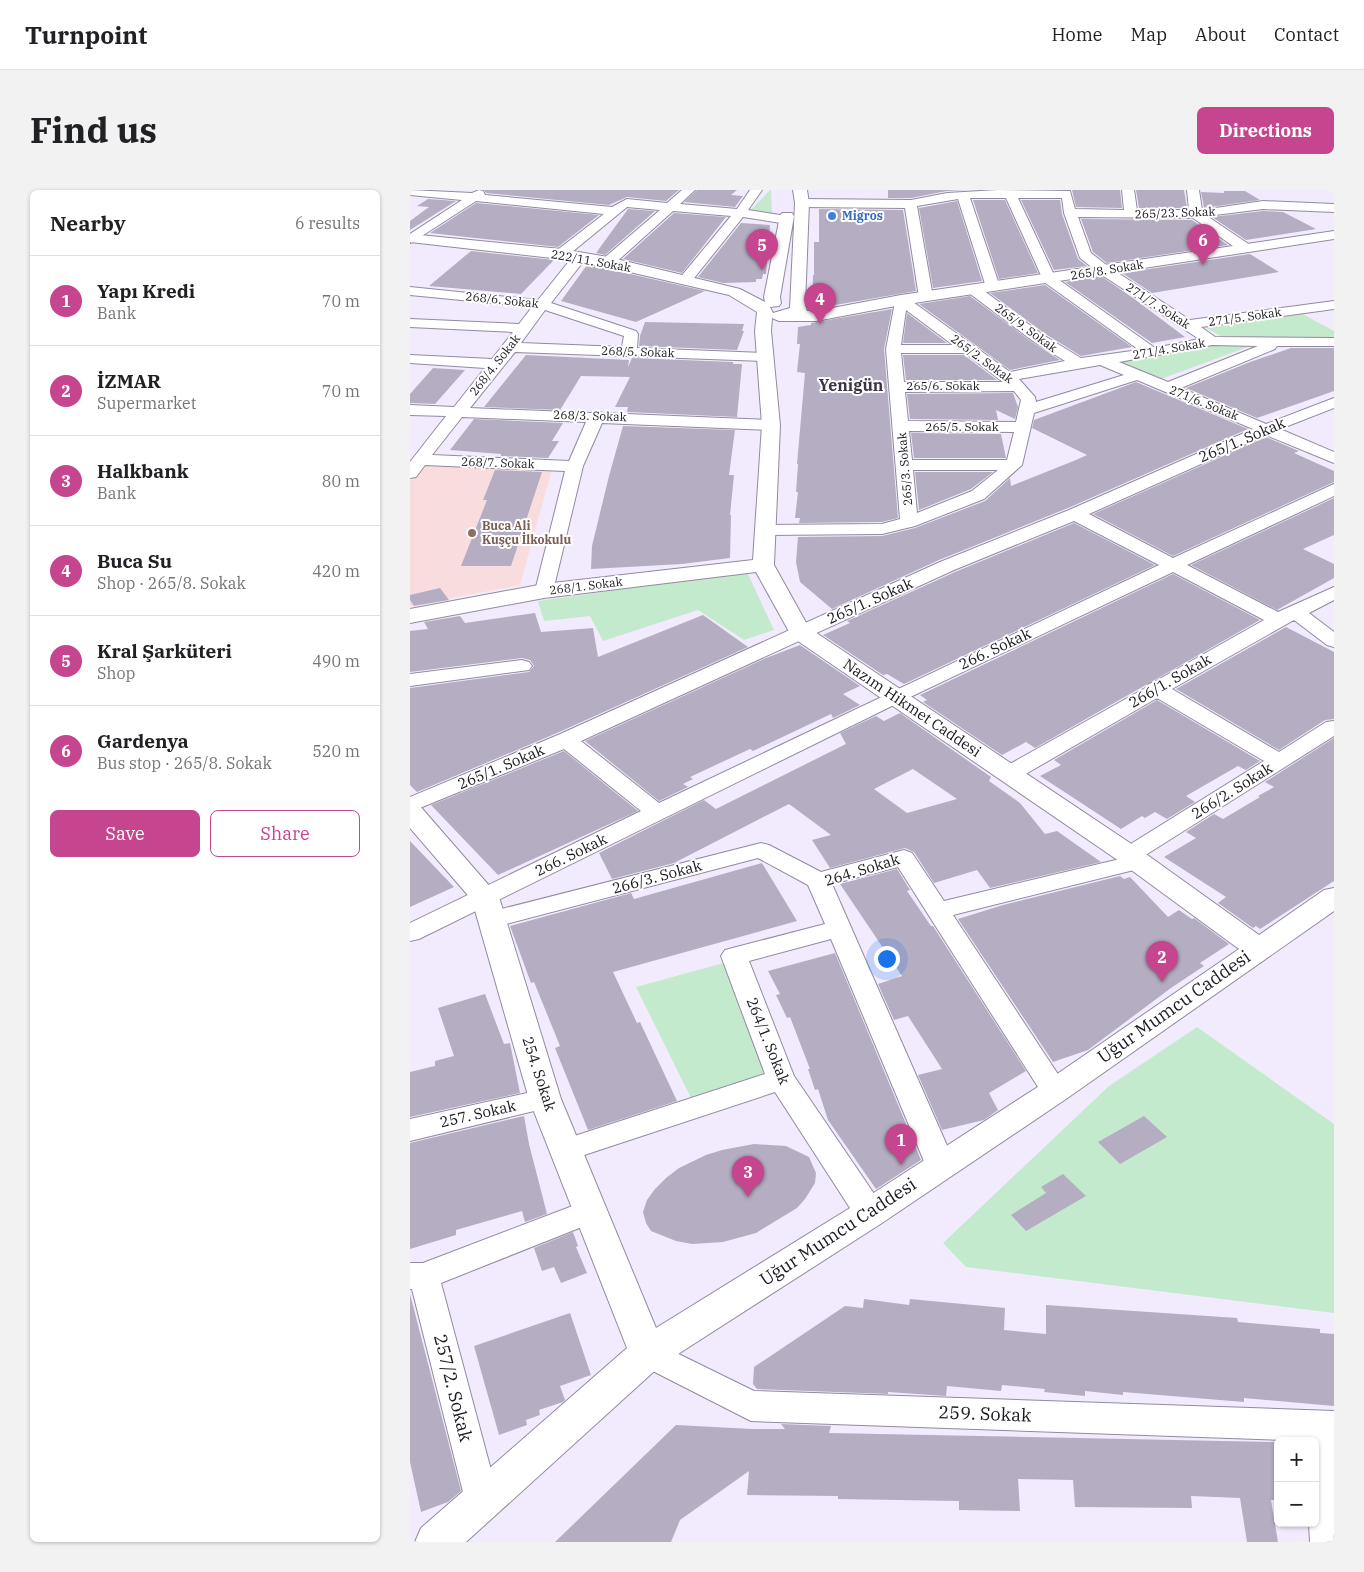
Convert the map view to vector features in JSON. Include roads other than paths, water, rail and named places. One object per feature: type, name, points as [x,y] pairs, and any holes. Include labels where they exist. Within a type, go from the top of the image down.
[{"type":"main road","points":[[766,357],[778,326],[794,310],[801,196]]},
{"type":"main road","points":[[763,565],[771,425],[763,331],[787,220],[785,203]]},
{"type":"main road","name":"265/8. Sokak","points":[[768,303],[778,316],[794,310],[816,316],[901,300],[1334,235]]},
{"type":"main road","name":"222/11. Sokak","points":[[411,239],[561,254],[608,262],[686,279],[734,292],[757,304],[768,303]]},
{"type":"main road","name":"268/1. Sokak","points":[[410,616],[544,591],[763,565]]},
{"type":"main road","name":"Nazım Hikmet Caddesi","points":[[763,565],[800,632],[1134,858],[1258,948]]},
{"type":"main road","name":"254. Sokak","points":[[410,811],[488,908],[545,1099],[648,1353]]},
{"type":"main road","name":"Uğur Mumcu Caddesi","points":[[436,1542],[648,1353],[870,1213],[1055,1091],[1258,948],[1334,897]]},
{"type":"street","points":[[561,254],[614,210],[627,203],[642,190]]},
{"type":"street","points":[[608,262],[689,190]]},
{"type":"street","points":[[686,279],[740,213],[756,190]]},
{"type":"street","points":[[1128,190],[1131,214]]},
{"type":"street","points":[[1193,190],[1196,214],[1245,248]]},
{"type":"street","points":[[1259,190],[1264,205]]},
{"type":"street","points":[[410,191],[480,193],[614,210]]},
{"type":"street","points":[[801,196],[920,198],[1066,192]]},
{"type":"street","name":"271/7. Sokak","points":[[1066,192],[1070,213],[1085,255],[1104,270],[1212,341]]},
{"type":"street","points":[[411,239],[480,193]]},
{"type":"street","points":[[1008,193],[1049,279],[1152,353]]},
{"type":"street","name":"265/9. Sokak","points":[[963,196],[993,287]]},
{"type":"street","points":[[920,198],[926,297]]},
{"type":"street","points":[[627,203],[740,213],[787,220]]},
{"type":"street","name":"265/23. Sokak","points":[[1070,213],[1196,214],[1264,205],[1330,205]]},
{"type":"street","name":"268/4. Sokak","points":[[410,473],[511,347],[541,304],[579,258]]},
{"type":"street","name":"268/6. Sokak","points":[[410,290],[541,304],[631,334],[629,352]]},
{"type":"street","name":"265/9. Sokak","points":[[974,290],[1038,338],[1078,363]]},
{"type":"street","name":"265/2. Sokak","points":[[901,300],[1012,381],[1029,400],[1027,410]]},
{"type":"street","name":"265/3. Sokak","points":[[764,530],[882,529],[909,522],[906,465],[894,350],[901,300]]},
{"type":"street","name":"271/5. Sokak","points":[[1187,325],[1334,305]]},
{"type":"street","name":"271/5. Sokak","points":[[1303,309],[1326,322]]},
{"type":"street","points":[[410,323],[523,328]]},
{"type":"street","name":"271/4. Sokak","points":[[1012,381],[1078,363],[1152,353],[1212,341],[1334,342]]},
{"type":"street","points":[[1168,388],[1281,342]]},
{"type":"street","name":"268/5. Sokak","points":[[511,347],[766,357]]},
{"type":"street","points":[[894,350],[969,349]]},
{"type":"street","points":[[410,359],[496,364]]},
{"type":"street","name":"271/6. Sokak","points":[[1103,360],[1334,458]]},
{"type":"street","name":"271/4. Sokak","points":[[1027,410],[1139,375]]},
{"type":"street","name":"265/6. Sokak","points":[[898,387],[1012,381]]},
{"type":"street","name":"265/1. Sokak","points":[[410,805],[566,740],[947,566],[1075,514],[1267,429],[1334,403]]},
{"type":"street","name":"268/3. Sokak","points":[[410,410],[597,416],[771,425]]},
{"type":"street","points":[[909,522],[978,495],[1014,465],[1027,410]]},
{"type":"street","points":[[544,591],[575,466],[597,416]]},
{"type":"street","name":"265/5. Sokak","points":[[901,426],[1022,427]]},
{"type":"street","name":"268/7. Sokak","points":[[422,460],[575,466]]},
{"type":"street","points":[[906,465],[1014,465]]},
{"type":"street","name":"266. Sokak","points":[[488,908],[657,813],[897,696],[1334,489]]},
{"type":"street","points":[[1075,514],[1172,565],[1286,616],[1334,641]]},
{"type":"street","name":"266/1. Sokak","points":[[1009,774],[1156,688],[1286,616],[1334,593]]},
{"type":"street","points":[[410,680],[522,666]]},
{"type":"street","points":[[1156,688],[1279,761]]},
{"type":"street","name":"266/2. Sokak","points":[[939,910],[1134,858],[1334,726]]},
{"type":"street","points":[[566,740],[657,813]]},
{"type":"street","name":"266/3. Sokak","points":[[488,908],[762,850],[818,880]]},
{"type":"street","name":"264. Sokak","points":[[941,1166],[818,880],[904,858],[1055,1091]]},
{"type":"street","points":[[410,933],[488,908]]},
{"type":"street","name":"264/1. Sokak","points":[[839,929],[734,956],[781,1079],[870,1213]]},
{"type":"street","points":[[566,1150],[781,1079]]},
{"type":"street","name":"257. Sokak","points":[[410,1130],[545,1099]]},
{"type":"street","name":"257/2. Sokak","points":[[482,1500],[417,1276],[591,1211]]},
{"type":"street","name":"259. Sokak","points":[[648,1353],[751,1406],[1327,1426]]},
{"type":"street","points":[[1327,1426],[1328,1542]]},
{"type":"place","name":"Migros","points":[[832,216]]},
{"type":"place","name":"Gardenya","points":[[1203,265]]},
{"type":"place","name":"Kral Şarküteri","points":[[762,270]]},
{"type":"place","name":"Buca Su","points":[[820,324]]},
{"type":"place","name":"Buca Ali Kuşçu İlkokulu","points":[[472,533]]},
{"type":"place","name":"İZMAR","points":[[1162,982]]},
{"type":"place","name":"Yapı Kredi","points":[[901,1165]]},
{"type":"place","name":"Halkbank","points":[[748,1197]]},
{"type":"district","name":"Yenigün","points":[[851,385]]}]
